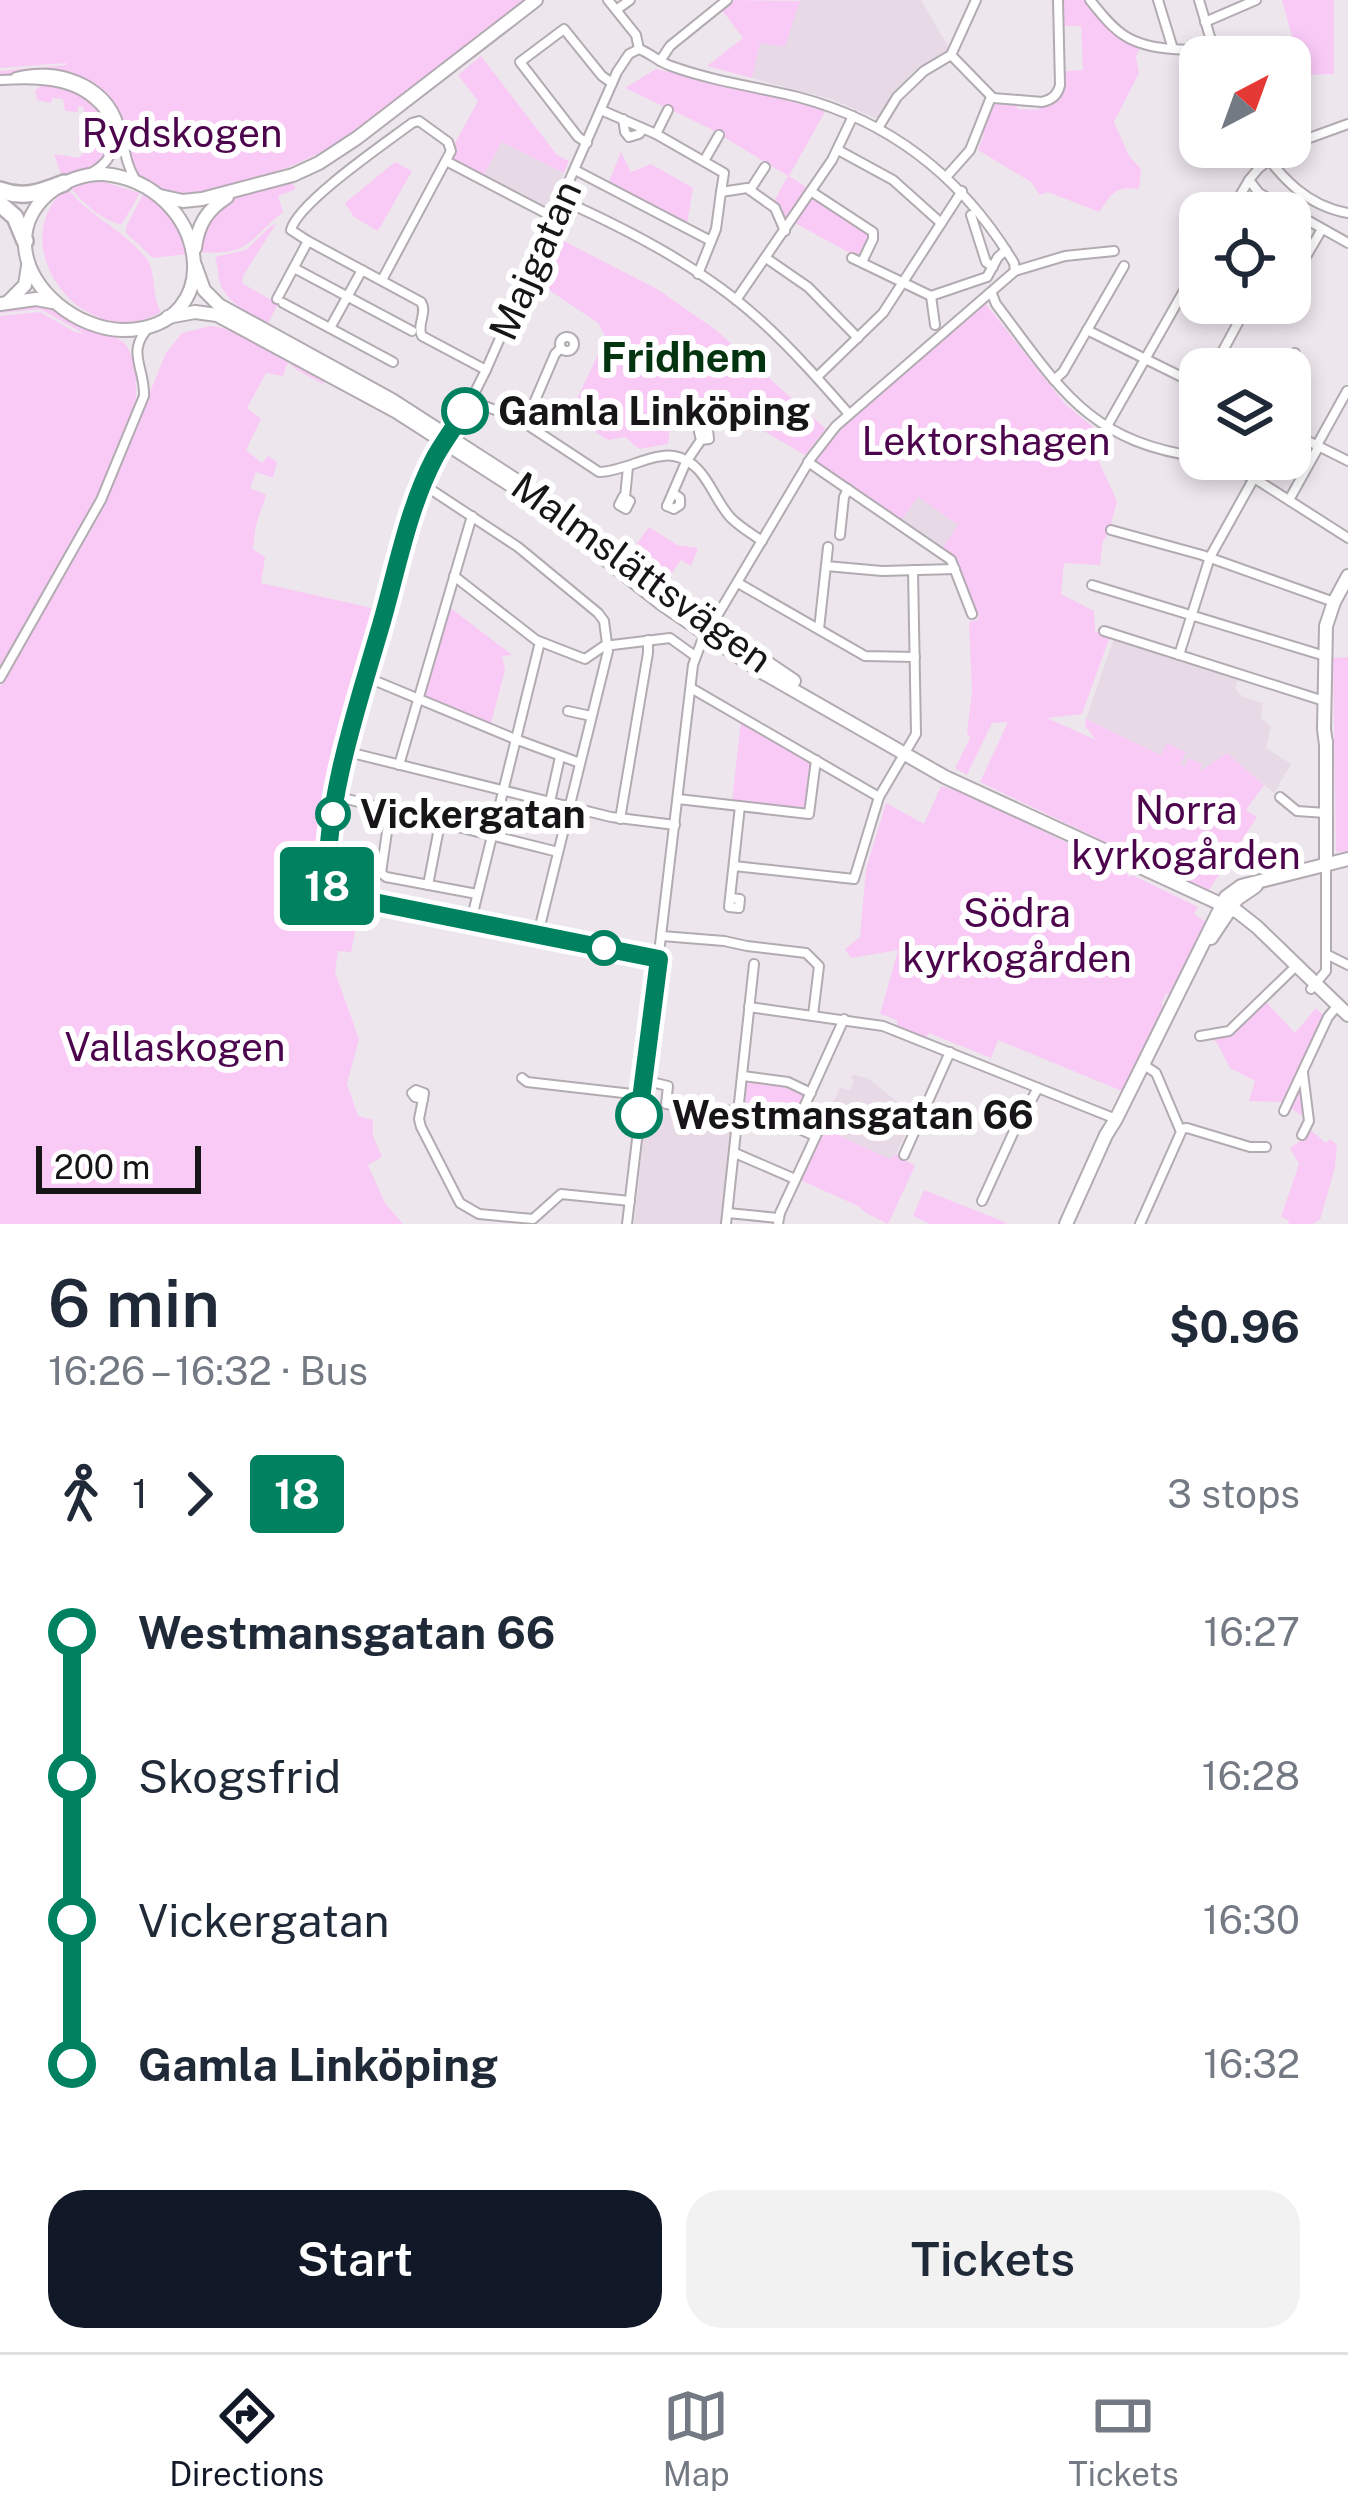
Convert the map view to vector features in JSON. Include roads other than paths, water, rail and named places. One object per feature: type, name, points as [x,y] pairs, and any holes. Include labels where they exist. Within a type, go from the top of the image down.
[{"type":"highway","points":[[0,190],[28,195],[64,183]]},
{"type":"highway","points":[[0,204],[15,217],[26,248]]},
{"type":"main road","points":[[159,196],[191,201],[293,175],[333,154],[536,0]]},
{"type":"main road","points":[[3,303],[25,285],[26,248],[35,209],[50,192],[86,175],[136,181],[159,196],[182,221],[195,261]]},
{"type":"main road","points":[[3,303],[36,298],[78,318],[124,330],[168,317],[189,289],[198,230],[206,215],[239,191]]},
{"type":"main road","points":[[26,248],[37,279],[58,305]]},
{"type":"main road","name":"Malmslättsvägen","points":[[195,261],[204,290],[219,305],[366,385],[556,508],[708,631],[906,751],[1225,909]]},
{"type":"main road","name":"Malmslättsvägen","points":[[168,317],[195,312],[217,315],[447,439]]},
{"type":"main road","points":[[1326,865],[1326,626],[1348,576]]},
{"type":"main road","points":[[1068,1224],[1106,1135],[1225,909],[1252,885],[1348,859]]},
{"type":"main road","points":[[1154,1044],[1225,909]]},
{"type":"main road","points":[[1225,909],[1314,986]]},
{"type":"main road","points":[[1225,909],[1252,922],[1348,1024]]},
{"type":"street","points":[[608,0],[638,39],[639,49],[661,61],[816,102],[878,128],[911,148],[962,191],[987,221],[1015,271]]},
{"type":"street","points":[[616,10],[630,0]]},
{"type":"street","points":[[661,61],[670,46],[727,0]]},
{"type":"street","points":[[878,128],[897,97],[924,71],[951,55],[976,0]]},
{"type":"street","points":[[951,55],[991,97],[1042,102],[1057,93],[1060,85],[1058,0]]},
{"type":"street","points":[[1090,0],[1124,37],[1141,45],[1179,50]]},
{"type":"street","points":[[1158,0],[1173,50]]},
{"type":"street","points":[[1199,0],[1210,36]]},
{"type":"street","points":[[1205,22],[1256,0]]},
{"type":"street","points":[[587,142],[578,137],[520,62],[564,29],[612,83]]},
{"type":"street","name":"Majgatan","points":[[471,921],[328,891],[335,796],[344,751],[424,485],[486,370],[612,83],[626,58],[639,49]]},
{"type":"street","points":[[5,80],[50,74],[93,90],[116,118],[124,159],[136,181]]},
{"type":"street","points":[[5,80],[70,85],[104,110],[113,128],[114,151],[86,175]]},
{"type":"street","points":[[947,176],[970,150],[991,97]]},
{"type":"street","points":[[601,110],[623,119],[629,137],[643,129],[724,173],[717,226],[698,274]]},
{"type":"street","points":[[656,134],[668,110]]},
{"type":"street","points":[[736,300],[812,191],[853,116]]},
{"type":"street","points":[[382,280],[451,151],[450,144],[422,122],[412,123],[329,187],[293,221],[293,232],[423,304],[422,336],[486,370]]},
{"type":"street","points":[[1311,138],[1348,124]]},
{"type":"street","points":[[704,161],[719,135]]},
{"type":"street","points":[[838,150],[893,180],[941,223]]},
{"type":"street","points":[[446,161],[555,218]]},
{"type":"street","points":[[750,190],[765,167]]},
{"type":"street","points":[[1242,192],[1260,168]]},
{"type":"street","points":[[1277,168],[1309,199],[1348,213]]},
{"type":"street","points":[[575,170],[711,242]]},
{"type":"street","points":[[1249,180],[1259,193],[1348,243]]},
{"type":"street","points":[[721,192],[750,190],[776,208],[785,231]]},
{"type":"street","points":[[812,191],[873,232],[857,260],[932,296],[987,277],[1006,250]]},
{"type":"street","points":[[817,377],[883,314],[962,191]]},
{"type":"street","points":[[562,200],[652,245],[736,300],[849,414]]},
{"type":"street","points":[[971,215],[986,262],[993,267]]},
{"type":"street","points":[[1311,248],[1322,229]]},
{"type":"street","points":[[308,241],[280,301],[393,362]]},
{"type":"street","points":[[627,1224],[695,656],[826,436],[1015,271],[1065,256],[1114,251]]},
{"type":"street","points":[[766,258],[808,287],[858,338]]},
{"type":"street","points":[[1054,380],[1124,266]]},
{"type":"street","points":[[294,268],[412,331]]},
{"type":"street","points":[[330,328],[362,270]]},
{"type":"street","points":[[992,294],[1080,409],[1144,446],[1179,453]]},
{"type":"street","points":[[932,296],[935,325]]},
{"type":"street","points":[[1106,428],[1179,299]]},
{"type":"street","points":[[0,678],[101,500],[144,396],[136,348],[151,325]]},
{"type":"street","points":[[106,328],[126,342],[140,382],[139,409]]},
{"type":"street","points":[[1087,330],[1179,376]]},
{"type":"street","points":[[525,424],[561,348]]},
{"type":"street","points":[[1289,500],[1347,391]]},
{"type":"street","points":[[471,401],[515,417],[593,470],[604,472],[668,456],[686,462],[704,474],[730,518],[762,541]]},
{"type":"street","points":[[673,493],[701,440]]},
{"type":"street","points":[[1311,442],[1348,461]]},
{"type":"street","points":[[808,462],[950,560],[972,614]]},
{"type":"street","points":[[625,497],[628,467]]},
{"type":"street","points":[[1179,655],[1210,557],[1253,480]]},
{"type":"street","points":[[1257,480],[1348,538]]},
{"type":"street","points":[[424,485],[518,547],[604,621],[608,645],[604,667],[538,934]]},
{"type":"street","points":[[840,535],[848,489]]},
{"type":"street","points":[[399,765],[472,516]]},
{"type":"street","points":[[1111,530],[1210,557],[1334,602]]},
{"type":"street","points":[[818,630],[828,547]]},
{"type":"street","points":[[826,566],[882,571],[955,569]]},
{"type":"street","points":[[734,866],[854,879],[879,797],[916,734],[913,570]]},
{"type":"street","points":[[454,575],[540,642],[604,667]]},
{"type":"street","points":[[738,582],[865,656],[915,656]]},
{"type":"street","points":[[1092,585],[1325,656]]},
{"type":"street","points":[[1104,631],[1325,707]]},
{"type":"street","points":[[585,659],[608,645],[675,639],[695,656]]},
{"type":"street","points":[[620,819],[648,640]]},
{"type":"street","points":[[540,642],[471,921],[659,959]]},
{"type":"street","points":[[366,677],[580,764]]},
{"type":"street","points":[[691,688],[879,797]]},
{"type":"street","points":[[568,711],[591,716]]},
{"type":"street","points":[[344,751],[620,819],[675,825]]},
{"type":"street","points":[[550,802],[560,757]]},
{"type":"street","points":[[678,799],[809,814],[816,760]]},
{"type":"street","points":[[335,796],[558,852]]},
{"type":"street","points":[[1280,797],[1297,811],[1326,813]]},
{"type":"street","points":[[730,898],[740,806]]},
{"type":"street","points":[[390,811],[381,873],[476,894]]},
{"type":"street","points":[[428,885],[440,823]]},
{"type":"street","points":[[1314,986],[1326,971],[1326,865]]},
{"type":"street","points":[[662,936],[806,953],[819,966],[813,1015]]},
{"type":"street","points":[[1327,954],[1348,965]]},
{"type":"street","points":[[726,1224],[754,964]]},
{"type":"street","points":[[1200,1036],[1229,1031],[1292,970]]},
{"type":"street","points":[[749,1007],[883,1026],[1117,1120]]},
{"type":"street","points":[[1284,1111],[1328,1017],[1341,1012]]},
{"type":"street","points":[[795,1127],[844,1019]]},
{"type":"street","points":[[904,1155],[950,1052]]},
{"type":"street","points":[[1140,1224],[1181,1132],[1156,1073],[1144,1064]]},
{"type":"street","points":[[1301,1135],[1309,1121],[1303,1071]]},
{"type":"street","points":[[743,1076],[788,1082],[811,1093]]},
{"type":"street","points":[[522,1078],[641,1095]]},
{"type":"street","points":[[644,1080],[668,1086],[666,1104],[772,1116],[817,1131],[778,1221],[728,1213]]},
{"type":"street","points":[[982,1202],[1038,1088]]},
{"type":"street","points":[[423,1099],[420,1124],[429,1147],[460,1203],[472,1211],[530,1220],[561,1194],[629,1201]]},
{"type":"street","points":[[1180,1129],[1266,1147]]},
{"type":"street","points":[[735,1153],[795,1179]]},
{"type":"place","name":"Gamla Linköping","points":[[465,411]]},
{"type":"place","name":"Vickergatan","points":[[333,814]]},
{"type":"place","name":"Westmansgatan 66","points":[[639,1115]]},
{"type":"district","name":"Fridhem","points":[[684,357]]},
{"type":"park label","name":"Rydskogen","points":[[182,133]]},
{"type":"park label","name":"Lektorshagen","points":[[986,441]]},
{"type":"park label","name":"Norra kyrkogården","points":[[1186,832]]},
{"type":"park label","name":"Södra kyrkogården","points":[[1017,936]]},
{"type":"park label","name":"Vallaskogen","points":[[175,1047]]}]
